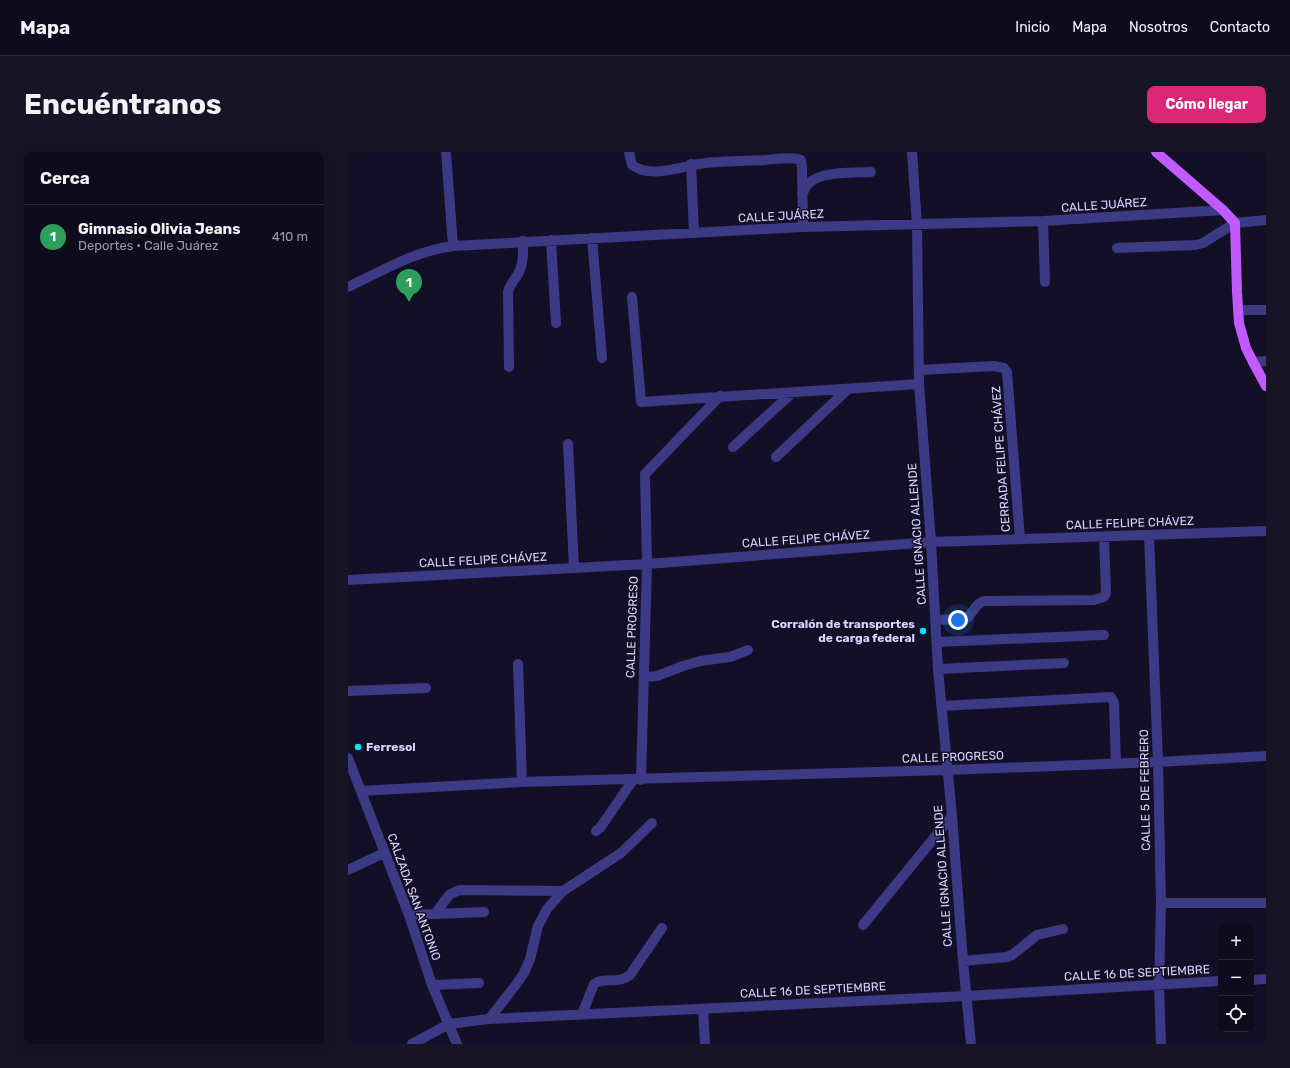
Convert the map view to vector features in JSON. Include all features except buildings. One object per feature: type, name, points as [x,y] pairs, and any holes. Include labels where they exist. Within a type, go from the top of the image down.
[{"type":"main road","points":[[1156,152],[1224,210],[1235,223],[1240,328],[1252,362],[1266,386]]},
{"type":"street","points":[[446,152],[453,246]]},
{"type":"street","points":[[629,152],[632,165],[638,169],[651,171],[666,170],[707,162],[801,160],[803,227]]},
{"type":"street","name":"CALLE IGNACIO ALLENDE","points":[[912,152],[917,225],[918,370],[931,542],[938,669],[952,816],[962,961],[971,1044]]},
{"type":"street","points":[[691,164],[694,233]]},
{"type":"street","points":[[802,194],[809,184],[828,175],[871,172]]},
{"type":"street","name":"CALLE JUÁREZ","points":[[348,287],[423,252],[453,246],[803,227],[1043,221],[1224,210]]},
{"type":"street","points":[[1117,248],[1199,244],[1235,223],[1266,220]]},
{"type":"street","points":[[1043,221],[1045,282]]},
{"type":"street","points":[[592,238],[602,358]]},
{"type":"street","points":[[551,240],[556,323]]},
{"type":"street","points":[[509,367],[508,292],[522,265],[523,241]]},
{"type":"street","points":[[632,297],[641,402],[919,384]]},
{"type":"street","points":[[1238,310],[1266,310]]},
{"type":"street","points":[[1252,362],[1266,361]]},
{"type":"street","name":"CERRADA FELIPE CHÁVEZ","points":[[918,370],[994,366],[1004,368],[1007,372],[1020,539]]},
{"type":"street","points":[[776,457],[848,389]]},
{"type":"street","points":[[733,447],[792,393]]},
{"type":"street","name":"CALLE PROGRESO","points":[[637,780],[644,677],[647,564],[645,474],[720,396]]},
{"type":"street","points":[[568,444],[574,568]]},
{"type":"street","name":"CALLE FELIPE CHÁVEZ","points":[[348,580],[647,564],[931,542],[1266,531]]},
{"type":"street","name":"CALLE 5 DE FEBRERO","points":[[1149,535],[1158,762],[1161,904],[1159,985],[1161,1044]]},
{"type":"street","points":[[936,620],[966,619],[972,613],[977,604],[984,601],[1094,600],[1104,597],[1106,593],[1104,537]]},
{"type":"street","points":[[937,642],[1104,635]]},
{"type":"street","points":[[644,677],[657,676],[689,664],[730,657],[748,650]]},
{"type":"street","points":[[938,669],[1064,663]]},
{"type":"street","points":[[518,664],[522,782]]},
{"type":"street","points":[[348,691],[426,688]]},
{"type":"street","points":[[941,706],[1111,698],[1114,703],[1116,764]]},
{"type":"street","name":"CALLE PROGRESO","points":[[361,791],[522,782],[637,780],[947,770],[1116,764],[1266,756]]},
{"type":"street","name":"CALZADA SAN ANTONIO","points":[[349,763],[409,915],[432,985],[457,1044]]},
{"type":"street","points":[[596,831],[600,828],[637,780]]},
{"type":"street","points":[[863,925],[952,816]]},
{"type":"street","points":[[489,1019],[524,973],[530,959],[538,926],[547,909],[563,890],[621,853],[652,823]]},
{"type":"street","points":[[348,870],[384,853]]},
{"type":"street","points":[[435,914],[448,895],[459,890],[563,890]]},
{"type":"street","points":[[1161,904],[1266,903]]},
{"type":"street","points":[[409,915],[484,912]]},
{"type":"street","points":[[582,1014],[594,984],[598,981],[625,979],[630,975],[662,928]]},
{"type":"street","points":[[962,961],[1007,958],[1037,934],[1063,929]]},
{"type":"street","points":[[1254,980],[1266,979]]},
{"type":"street","name":"CALLE 16 DE SEPTIEMBRE","points":[[412,1044],[449,1024],[489,1019],[1218,982]]},
{"type":"street","points":[[432,985],[479,983]]},
{"type":"street","points":[[703,1008],[705,1044]]},
{"type":"place","name":"Gimnasio Olivia Jeans","points":[[409,302]]},
{"type":"place","name":"Corralón de transportes de carga federal","points":[[923,631]]},
{"type":"place","name":"Ferresol","points":[[358,747]]}]
